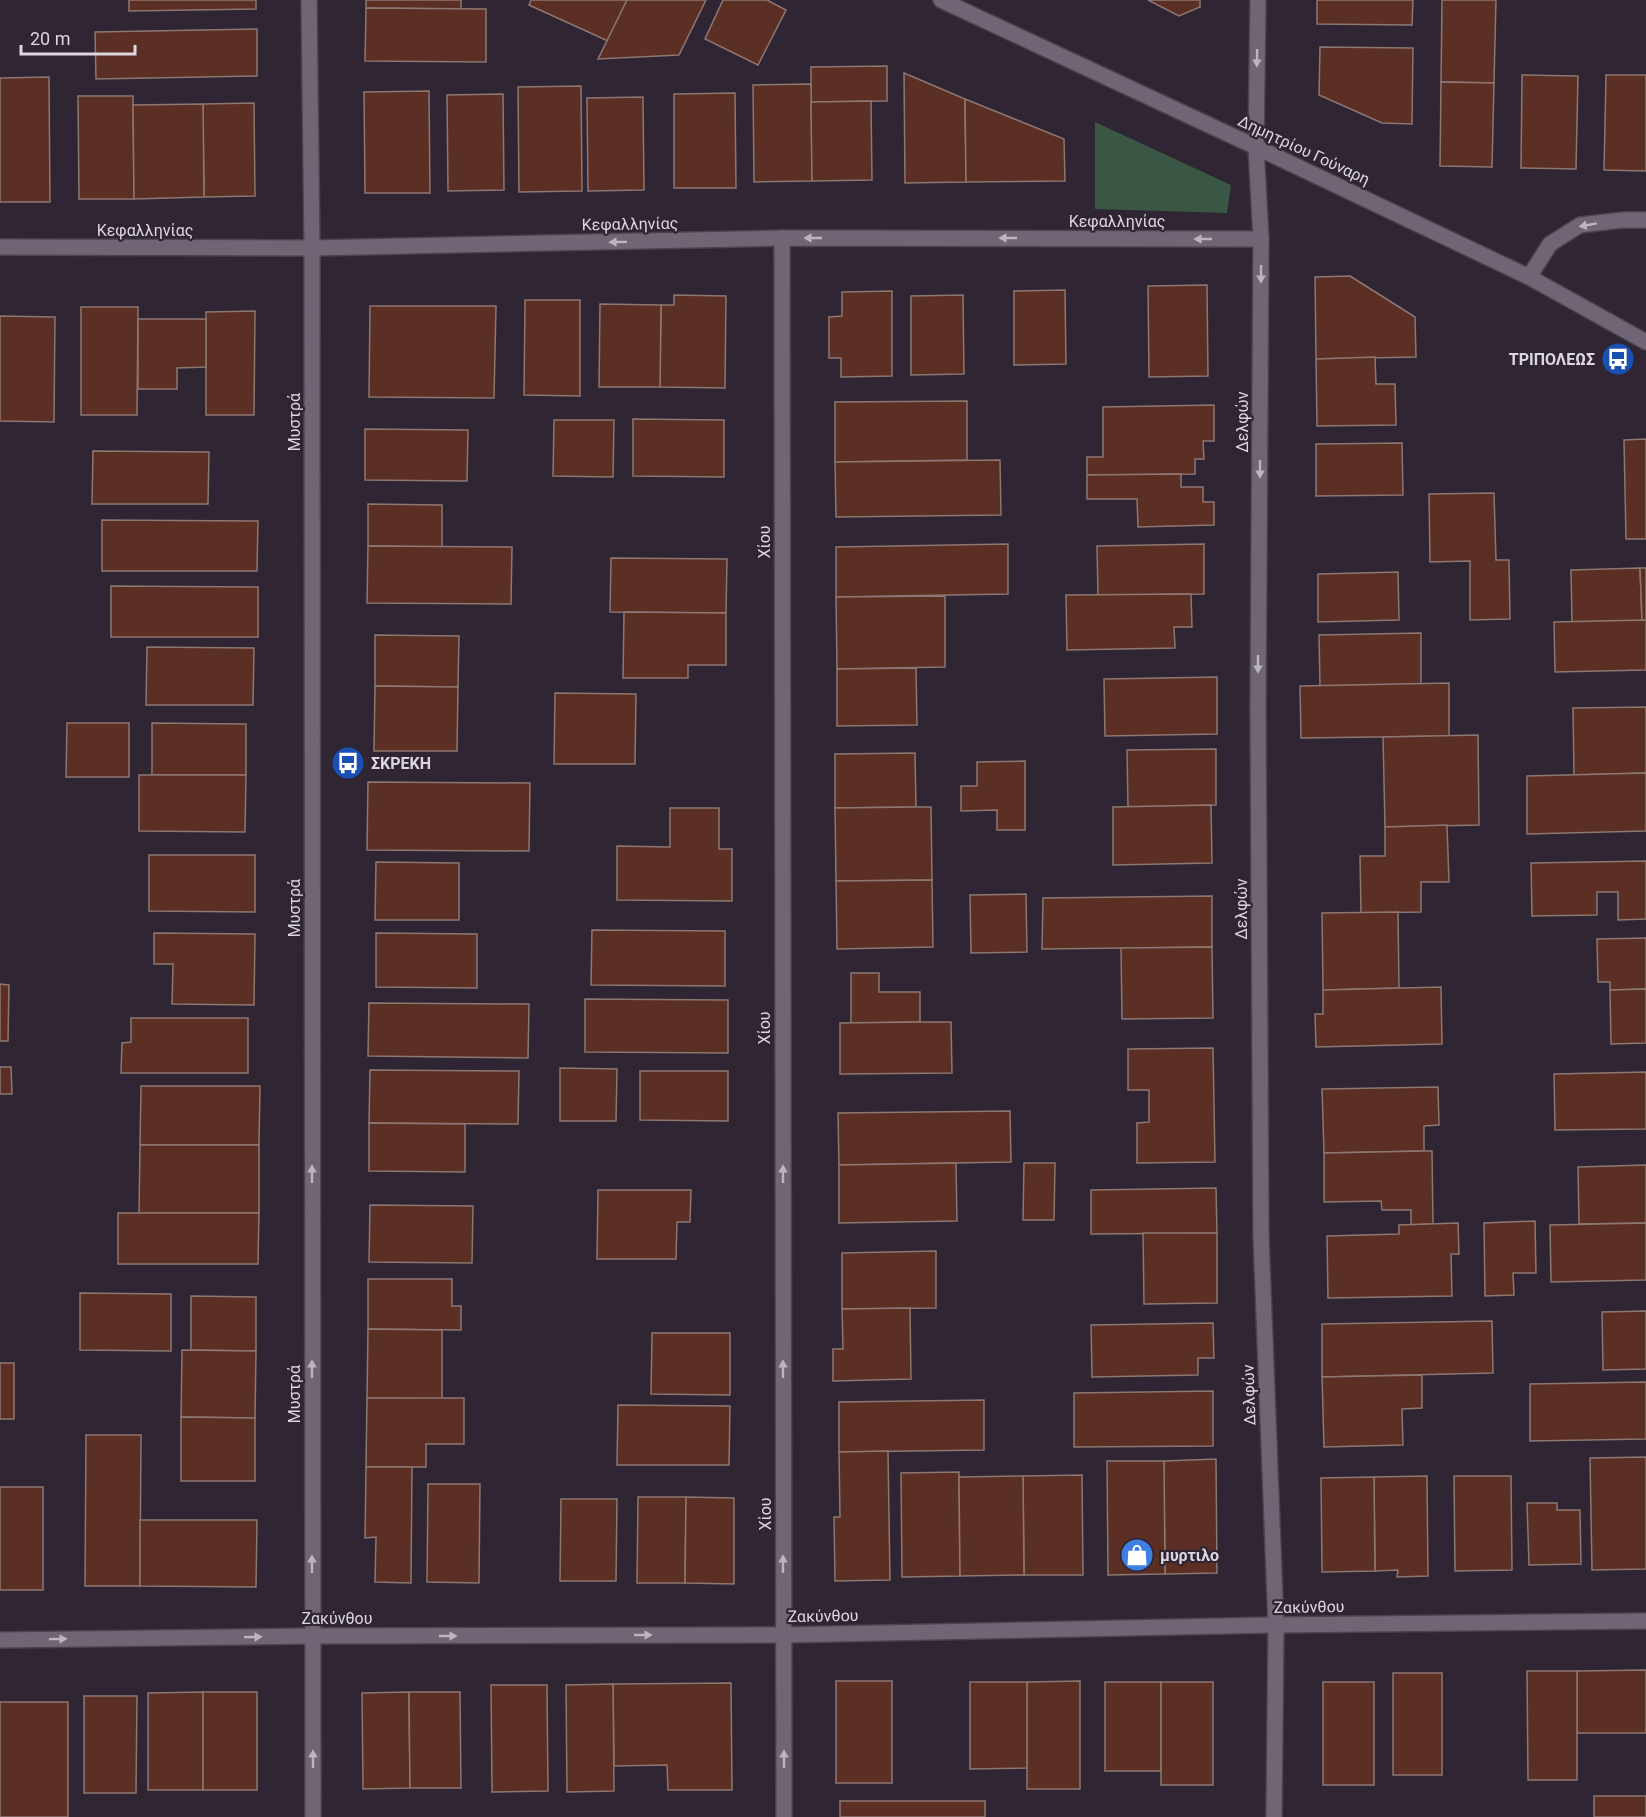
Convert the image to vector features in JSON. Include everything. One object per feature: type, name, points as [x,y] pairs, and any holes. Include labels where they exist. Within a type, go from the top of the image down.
[{"type":"street","name":"Μυστρά","points":[[309,0],[312,248],[313,1817]]},
{"type":"street","name":"Δημητρίου Γούναρη","points":[[940,0],[1529,277],[1646,342]]},
{"type":"street","name":"Δελφών","points":[[1258,0],[1256,147],[1261,239],[1258,720],[1261,1237],[1276,1625],[1274,1817]]},
{"type":"street","points":[[1529,277],[1550,244],[1580,225],[1646,220]]},
{"type":"street","name":"Κεφαλληνίας","points":[[0,247],[312,248],[782,238],[1261,239]]},
{"type":"street","name":"Χίου","points":[[782,238],[784,1817]]},
{"type":"street","name":"Ζακύνθου","points":[[0,1640],[312,1636],[783,1635],[1276,1625],[1646,1621]]},
{"type":"green space","points":[[1095,122],[1231,185],[1227,213],[1095,209]]},
{"type":"building","points":[[129,0],[256,0],[256,9],[129,11]]},
{"type":"building","points":[[366,0],[461,0],[461,9],[366,8]]},
{"type":"building","points":[[531,0],[627,0],[608,41],[529,5]]},
{"type":"building","points":[[627,0],[706,0],[679,55],[598,59]]},
{"type":"building","points":[[723,0],[767,0],[786,10],[758,65],[705,39]]},
{"type":"building","points":[[1148,0],[1200,0],[1200,7],[1179,16]]},
{"type":"building","points":[[1317,0],[1413,0],[1412,25],[1317,24]]},
{"type":"building","points":[[1442,0],[1496,0],[1494,83],[1441,82]]},
{"type":"building","points":[[366,8],[486,9],[486,62],[365,61]]},
{"type":"building","points":[[257,29],[257,76],[96,79],[95,32]]},
{"type":"building","points":[[1320,47],[1413,48],[1412,124],[1382,123],[1319,95]]},
{"type":"building","points":[[887,66],[887,101],[811,102],[811,67]]},
{"type":"building","points":[[904,73],[965,99],[966,182],[905,183]]},
{"type":"building","points":[[1522,75],[1578,76],[1576,169],[1521,168]]},
{"type":"building","points":[[1606,75],[1646,75],[1646,171],[1604,170]]},
{"type":"building","points":[[49,77],[50,202],[0,202],[0,78]]},
{"type":"building","points":[[1441,82],[1494,83],[1492,167],[1440,166]]},
{"type":"building","points":[[811,84],[812,181],[754,182],[753,85]]},
{"type":"building","points":[[581,86],[582,191],[519,192],[518,87]]},
{"type":"building","points":[[429,91],[430,193],[365,193],[364,92]]},
{"type":"building","points":[[735,93],[736,188],[674,188],[674,94]]},
{"type":"building","points":[[503,94],[504,190],[448,191],[447,95]]},
{"type":"building","points":[[78,96],[133,96],[134,199],[79,199]]},
{"type":"building","points":[[643,97],[644,190],[588,191],[587,98]]},
{"type":"building","points":[[965,99],[1064,139],[1065,181],[966,182]]},
{"type":"building","points":[[871,101],[872,180],[812,181],[811,102]]},
{"type":"building","points":[[254,103],[255,196],[204,197],[203,104]]},
{"type":"building","points":[[203,104],[204,197],[134,199],[133,105]]},
{"type":"building","points":[[1350,276],[1415,317],[1416,357],[1316,359],[1315,277]]},
{"type":"building","points":[[1207,285],[1208,376],[1149,377],[1148,286]]},
{"type":"building","points":[[1065,290],[1066,364],[1014,365],[1014,291]]},
{"type":"building","points":[[892,291],[892,376],[841,377],[841,358],[829,358],[829,317],[842,316],[842,292]]},
{"type":"building","points":[[674,295],[726,296],[725,388],[660,387],[661,305],[674,305]]},
{"type":"building","points":[[963,295],[964,374],[911,375],[911,296]]},
{"type":"building","points":[[525,300],[580,300],[580,396],[524,395]]},
{"type":"building","points":[[600,304],[661,305],[660,387],[599,387]]},
{"type":"building","points":[[370,306],[496,306],[494,398],[369,397]]},
{"type":"building","points":[[81,307],[138,307],[137,415],[81,415]]},
{"type":"building","points":[[255,311],[254,415],[206,415],[206,312]]},
{"type":"building","points":[[0,316],[55,317],[54,422],[0,421]]},
{"type":"building","points":[[138,319],[206,319],[206,367],[177,368],[177,389],[138,389]]},
{"type":"building","points":[[1375,357],[1376,384],[1395,384],[1396,425],[1317,426],[1316,359]]},
{"type":"building","points":[[967,401],[967,460],[835,462],[835,402]]},
{"type":"building","points":[[1214,405],[1214,441],[1203,441],[1204,459],[1195,459],[1195,474],[1087,475],[1087,457],[1103,457],[1103,407]]},
{"type":"building","points":[[633,419],[724,420],[724,477],[633,476]]},
{"type":"building","points":[[554,420],[614,420],[613,477],[553,476]]},
{"type":"building","points":[[365,429],[468,430],[467,481],[365,480]]},
{"type":"building","points":[[1646,439],[1646,539],[1626,539],[1624,440]]},
{"type":"building","points":[[1402,443],[1403,495],[1316,496],[1316,444]]},
{"type":"building","points":[[93,451],[209,452],[208,504],[92,504]]},
{"type":"building","points":[[1000,460],[1001,515],[836,517],[835,462]]},
{"type":"building","points":[[1181,474],[1181,487],[1203,487],[1203,502],[1214,502],[1214,525],[1138,527],[1137,499],[1087,499],[1087,475]]},
{"type":"building","points":[[1494,493],[1496,560],[1509,560],[1510,619],[1470,620],[1470,561],[1430,562],[1429,494]]},
{"type":"building","points":[[368,504],[442,505],[442,547],[368,546]]},
{"type":"building","points":[[102,520],[258,521],[257,571],[102,571]]},
{"type":"building","points":[[1008,544],[1008,594],[836,597],[836,547]]},
{"type":"building","points":[[1204,544],[1204,594],[1098,595],[1097,546]]},
{"type":"building","points":[[368,546],[512,547],[511,604],[367,603]]},
{"type":"building","points":[[611,558],[727,559],[726,613],[610,612]]},
{"type":"building","points":[[1640,568],[1642,621],[1572,622],[1571,570]]},
{"type":"building","points":[[1640,568],[1646,568],[1646,620],[1642,621]]},
{"type":"building","points":[[1398,572],[1399,620],[1318,622],[1318,574]]},
{"type":"building","points":[[111,586],[258,587],[258,637],[111,637]]},
{"type":"building","points":[[1191,594],[1192,627],[1174,627],[1175,648],[1067,650],[1066,595]]},
{"type":"building","points":[[945,596],[945,667],[837,669],[836,597]]},
{"type":"building","points":[[624,612],[726,613],[726,665],[688,665],[688,678],[623,678]]},
{"type":"building","points":[[1646,620],[1646,670],[1555,672],[1554,622]]},
{"type":"building","points":[[1421,633],[1421,684],[1320,686],[1319,635]]},
{"type":"building","points":[[375,635],[459,636],[458,687],[375,686]]},
{"type":"building","points":[[147,647],[254,648],[253,705],[146,705]]},
{"type":"building","points":[[916,668],[917,725],[837,726],[837,669]]},
{"type":"building","points":[[1217,677],[1217,734],[1105,736],[1104,679]]},
{"type":"building","points":[[1449,683],[1449,736],[1301,738],[1300,686]]},
{"type":"building","points":[[375,686],[458,687],[457,751],[374,751]]},
{"type":"building","points":[[555,693],[636,694],[635,764],[554,764]]},
{"type":"building","points":[[1646,707],[1646,773],[1574,775],[1573,708]]},
{"type":"building","points":[[67,723],[129,723],[129,777],[66,777]]},
{"type":"building","points":[[152,723],[246,724],[246,775],[152,775]]},
{"type":"building","points":[[1478,735],[1479,825],[1385,827],[1383,737]]},
{"type":"building","points":[[1216,749],[1216,805],[1128,807],[1127,750]]},
{"type":"building","points":[[915,753],[916,807],[835,808],[835,754]]},
{"type":"building","points":[[1025,761],[1025,830],[997,830],[997,810],[961,811],[961,786],[977,786],[977,762]]},
{"type":"building","points":[[1646,773],[1646,831],[1527,834],[1527,776]]},
{"type":"building","points":[[139,775],[246,775],[245,832],[139,831]]},
{"type":"building","points":[[368,782],[530,783],[529,851],[367,850]]},
{"type":"building","points":[[1211,805],[1212,863],[1113,865],[1113,807]]},
{"type":"building","points":[[931,807],[932,880],[836,881],[835,808]]},
{"type":"building","points":[[670,808],[719,808],[719,849],[732,849],[732,901],[617,900],[617,846],[670,847]]},
{"type":"building","points":[[1447,825],[1449,882],[1421,882],[1421,912],[1361,913],[1360,856],[1385,856],[1385,827]]},
{"type":"building","points":[[149,855],[255,855],[255,912],[149,911]]},
{"type":"building","points":[[1646,861],[1646,919],[1618,920],[1618,892],[1597,892],[1597,915],[1532,916],[1531,863]]},
{"type":"building","points":[[376,862],[459,863],[459,920],[375,920]]},
{"type":"building","points":[[932,880],[933,947],[837,949],[836,881]]},
{"type":"building","points":[[1026,894],[1027,952],[971,953],[970,895]]},
{"type":"building","points":[[1212,896],[1212,947],[1042,949],[1043,898]]},
{"type":"building","points":[[1398,912],[1399,988],[1323,990],[1322,913]]},
{"type":"building","points":[[592,930],[725,931],[725,986],[591,985]]},
{"type":"building","points":[[154,933],[255,934],[254,1005],[172,1004],[173,964],[154,964]]},
{"type":"building","points":[[376,933],[477,934],[477,988],[376,987]]},
{"type":"building","points":[[1646,938],[1646,989],[1610,990],[1610,982],[1598,982],[1597,939]]},
{"type":"building","points":[[1212,947],[1213,1018],[1122,1019],[1121,948]]},
{"type":"building","points":[[851,973],[879,973],[879,992],[920,992],[920,1022],[851,1023]]},
{"type":"building","points":[[0,984],[9,985],[8,1041],[0,1041]]},
{"type":"building","points":[[1441,987],[1442,1044],[1316,1047],[1315,1014],[1323,1014],[1323,990]]},
{"type":"building","points":[[1646,989],[1646,1043],[1611,1044],[1610,990]]},
{"type":"building","points":[[585,999],[728,1000],[728,1053],[585,1052]]},
{"type":"building","points":[[369,1003],[529,1004],[528,1058],[368,1056]]},
{"type":"building","points":[[131,1018],[248,1018],[248,1073],[121,1073],[122,1043],[131,1042]]},
{"type":"building","points":[[951,1022],[952,1073],[840,1074],[840,1023]]},
{"type":"building","points":[[1213,1048],[1215,1162],[1137,1163],[1137,1123],[1149,1122],[1149,1090],[1128,1090],[1128,1049]]},
{"type":"building","points":[[0,1067],[11,1067],[12,1094],[0,1094]]},
{"type":"building","points":[[560,1068],[617,1069],[616,1121],[560,1121]]},
{"type":"building","points":[[370,1070],[519,1071],[518,1124],[369,1123]]},
{"type":"building","points":[[640,1071],[728,1071],[728,1121],[640,1120]]},
{"type":"building","points":[[1646,1072],[1646,1129],[1555,1130],[1554,1074]]},
{"type":"building","points":[[141,1086],[260,1086],[259,1145],[140,1145]]},
{"type":"building","points":[[1438,1087],[1439,1125],[1424,1126],[1424,1151],[1324,1153],[1322,1089]]},
{"type":"building","points":[[1010,1111],[1011,1162],[839,1165],[838,1113]]},
{"type":"building","points":[[369,1123],[465,1124],[465,1172],[369,1171]]},
{"type":"building","points":[[140,1145],[259,1145],[259,1213],[139,1213]]},
{"type":"building","points":[[1432,1151],[1433,1224],[1411,1225],[1411,1210],[1382,1210],[1381,1201],[1324,1202],[1324,1153]]},
{"type":"building","points":[[956,1163],[957,1221],[839,1223],[839,1165]]},
{"type":"building","points":[[1024,1163],[1055,1163],[1054,1220],[1023,1220]]},
{"type":"building","points":[[1646,1165],[1646,1223],[1579,1224],[1578,1167]]},
{"type":"building","points":[[1216,1188],[1217,1233],[1091,1234],[1091,1190]]},
{"type":"building","points":[[598,1190],[691,1190],[690,1222],[677,1222],[676,1259],[597,1259]]},
{"type":"building","points":[[370,1205],[473,1206],[472,1263],[369,1262]]},
{"type":"building","points":[[118,1213],[259,1213],[258,1264],[118,1264]]},
{"type":"building","points":[[1535,1221],[1536,1273],[1513,1273],[1514,1295],[1485,1296],[1484,1223]]},
{"type":"building","points":[[1458,1223],[1459,1254],[1451,1254],[1452,1296],[1328,1298],[1327,1236],[1399,1234],[1399,1225]]},
{"type":"building","points":[[1646,1223],[1646,1280],[1551,1282],[1550,1225]]},
{"type":"building","points":[[1143,1233],[1217,1233],[1217,1303],[1144,1304]]},
{"type":"building","points":[[936,1251],[936,1308],[842,1309],[842,1253]]},
{"type":"building","points":[[368,1279],[452,1279],[452,1306],[461,1306],[461,1330],[368,1329]]},
{"type":"building","points":[[80,1293],[171,1294],[171,1351],[80,1350]]},
{"type":"building","points":[[191,1296],[256,1297],[256,1351],[191,1350]]},
{"type":"building","points":[[910,1308],[911,1379],[833,1381],[833,1349],[843,1349],[842,1309]]},
{"type":"building","points":[[1646,1311],[1646,1369],[1603,1370],[1602,1312]]},
{"type":"building","points":[[1492,1321],[1493,1373],[1322,1377],[1322,1324]]},
{"type":"building","points":[[1213,1323],[1214,1358],[1198,1358],[1198,1375],[1092,1377],[1091,1325]]},
{"type":"building","points":[[368,1329],[442,1330],[442,1399],[367,1398]]},
{"type":"building","points":[[652,1333],[730,1333],[730,1395],[651,1394]]},
{"type":"building","points":[[182,1350],[256,1351],[255,1418],[181,1417]]},
{"type":"building","points":[[0,1363],[14,1363],[14,1419],[0,1419]]},
{"type":"building","points":[[1422,1375],[1422,1408],[1402,1409],[1403,1445],[1324,1447],[1322,1377]]},
{"type":"building","points":[[1646,1382],[1646,1439],[1530,1441],[1530,1384]]},
{"type":"building","points":[[1213,1391],[1213,1446],[1074,1447],[1074,1393]]},
{"type":"building","points":[[367,1398],[464,1398],[464,1444],[426,1444],[426,1467],[366,1467]]},
{"type":"building","points":[[984,1400],[984,1450],[839,1452],[839,1402]]},
{"type":"building","points":[[618,1405],[730,1406],[729,1465],[617,1465]]},
{"type":"building","points":[[181,1417],[255,1418],[255,1481],[181,1481]]},
{"type":"building","points":[[86,1435],[141,1435],[140,1586],[85,1586]]},
{"type":"building","points":[[888,1451],[890,1580],[835,1581],[834,1517],[840,1517],[839,1452]]},
{"type":"building","points":[[1646,1457],[1646,1569],[1592,1570],[1590,1458]]},
{"type":"building","points":[[1216,1459],[1217,1573],[1165,1574],[1164,1461]]},
{"type":"building","points":[[1107,1461],[1164,1461],[1165,1574],[1108,1575]]},
{"type":"building","points":[[366,1467],[412,1467],[411,1583],[375,1582],[376,1537],[365,1538]]},
{"type":"building","points":[[959,1472],[960,1576],[902,1577],[901,1473]]},
{"type":"building","points":[[1082,1475],[1083,1575],[1024,1575],[1023,1476]]},
{"type":"building","points":[[1023,1476],[1024,1575],[960,1576],[959,1477]]},
{"type":"building","points":[[1427,1476],[1428,1576],[1397,1577],[1398,1570],[1375,1571],[1374,1477]]},
{"type":"building","points":[[1454,1476],[1511,1476],[1512,1570],[1455,1571]]},
{"type":"building","points":[[1374,1477],[1375,1571],[1322,1572],[1321,1478]]},
{"type":"building","points":[[428,1484],[480,1484],[479,1583],[427,1582]]},
{"type":"building","points":[[0,1487],[43,1487],[43,1590],[0,1590]]},
{"type":"building","points":[[638,1497],[686,1497],[685,1583],[637,1583]]},
{"type":"building","points":[[686,1497],[734,1498],[734,1584],[685,1583]]},
{"type":"building","points":[[561,1499],[617,1499],[616,1581],[560,1581]]},
{"type":"building","points":[[1527,1503],[1557,1503],[1557,1510],[1580,1510],[1581,1564],[1529,1565]]},
{"type":"building","points":[[140,1520],[257,1520],[256,1587],[140,1586]]},
{"type":"building","points":[[1646,1670],[1646,1733],[1577,1733],[1577,1671]]},
{"type":"building","points":[[1527,1671],[1577,1671],[1577,1780],[1528,1780]]},
{"type":"building","points":[[1393,1673],[1442,1673],[1442,1775],[1393,1775]]},
{"type":"building","points":[[836,1681],[892,1681],[892,1783],[836,1783]]},
{"type":"building","points":[[1080,1681],[1080,1789],[1027,1789],[1027,1682]]},
{"type":"building","points":[[970,1682],[1027,1682],[1027,1768],[970,1769]]},
{"type":"building","points":[[1105,1682],[1161,1682],[1161,1771],[1105,1771]]},
{"type":"building","points":[[1161,1682],[1213,1682],[1213,1785],[1161,1785]]},
{"type":"building","points":[[1323,1682],[1374,1682],[1374,1785],[1323,1785]]},
{"type":"building","points":[[731,1683],[732,1790],[668,1790],[667,1765],[614,1766],[613,1684]]},
{"type":"building","points":[[613,1684],[614,1791],[567,1792],[566,1685]]},
{"type":"building","points":[[491,1685],[547,1685],[548,1791],[492,1792]]},
{"type":"building","points":[[203,1692],[203,1790],[148,1790],[148,1693]]},
{"type":"building","points":[[203,1692],[257,1692],[257,1790],[203,1790]]},
{"type":"building","points":[[409,1692],[410,1788],[363,1789],[362,1693]]},
{"type":"building","points":[[409,1692],[460,1692],[461,1788],[410,1788]]},
{"type":"building","points":[[84,1696],[137,1696],[136,1793],[84,1793]]},
{"type":"building","points":[[0,1702],[68,1702],[68,1817],[0,1817]]},
{"type":"building","points":[[1594,1796],[1646,1796],[1646,1817],[1594,1817]]},
{"type":"building","points":[[840,1801],[985,1801],[985,1817],[840,1817]]},
{"type":"place","name":"ΤΡΙΠΟΛΕΩΣ","points":[[1618,359]]},
{"type":"place","name":"ΣΚΡΕΚΗ","points":[[348,763]]},
{"type":"place","name":"μυρτιλο","points":[[1137,1555]]}]
